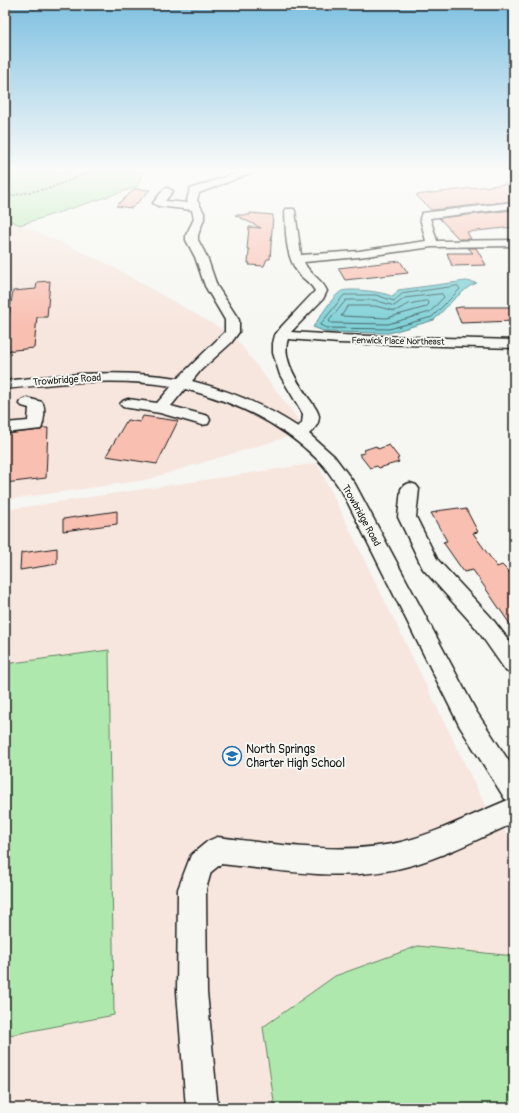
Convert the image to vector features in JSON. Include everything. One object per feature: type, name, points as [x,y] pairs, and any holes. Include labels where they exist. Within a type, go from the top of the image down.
[{"type":"street","points":[[161,408],[182,383],[226,340],[233,326],[232,320],[211,286],[201,257],[192,240],[192,235],[197,223]]},
{"type":"street","points":[[291,223],[293,250],[296,259],[303,271],[319,286],[321,291],[319,296],[282,335],[278,347],[280,359],[311,414],[310,424],[300,434]]},
{"type":"street","points":[[426,223],[432,244]]},
{"type":"street","points":[[296,259],[359,254],[432,244],[514,243]]},
{"type":"street","name":"Fenwick Place Northeast","points":[[282,335],[339,339],[514,344]]},
{"type":"street","name":"Trowbridge Road","points":[[5,385],[88,376],[130,377],[182,383],[214,391],[243,402],[273,416],[300,434],[326,458],[349,488],[468,719],[514,790]]},
{"type":"street","points":[[5,428],[35,425],[37,405],[27,403]]},
{"type":"street","points":[[128,404],[161,408],[202,420]]},
{"type":"street","points":[[410,489],[407,517],[430,564],[483,622],[514,664]]},
{"type":"street","points":[[202,1108],[192,992],[192,889],[200,864],[216,850],[332,862],[387,858],[428,846],[514,810]]},
{"type":"shaded area","points":[[5,223],[16,223],[104,262],[234,336],[307,431],[145,480],[5,500]]},
{"type":"shaded area","name":"North Springs Charter High School","points":[[317,463],[482,799],[514,845],[514,1108],[5,1108],[5,510]]},
{"type":"green space","points":[[16,223],[26,223],[20,225]]},
{"type":"green space","points":[[109,650],[114,1015],[5,1036],[5,664]]},
{"type":"green space","points":[[418,946],[514,956],[514,1108],[275,1108],[263,1027],[335,976]]},
{"type":"water","points":[[466,281],[477,283],[470,286],[454,299],[434,320],[389,333],[326,332],[313,327],[330,302],[338,293],[342,291],[368,291],[393,297],[398,290]]},
{"type":"building","points":[[251,223],[272,223],[270,259],[267,259],[264,266],[249,265],[249,249],[247,249],[249,227],[261,228]]},
{"type":"building","points":[[444,223],[514,223],[514,227],[467,232],[471,239],[459,239]]},
{"type":"building","points":[[468,248],[476,248],[486,265],[452,266],[447,253],[473,253]]},
{"type":"building","points":[[400,261],[408,273],[345,280],[338,268]]},
{"type":"building","points":[[50,281],[47,317],[37,317],[34,348],[5,351],[5,315],[9,315],[13,291],[36,289],[37,282]]},
{"type":"building","points":[[514,307],[514,321],[461,323],[455,308]]},
{"type":"building","points":[[143,416],[178,421],[157,464],[106,456],[127,420],[140,422]]},
{"type":"building","points":[[43,428],[48,428],[46,478],[5,483],[5,434],[41,430]]},
{"type":"building","points":[[389,445],[399,458],[397,459],[399,462],[379,468],[377,466],[370,468],[359,454],[365,453],[364,450],[376,446],[378,449]]},
{"type":"building","points":[[459,508],[461,510],[466,509],[478,532],[473,533],[497,567],[502,565],[514,577],[514,630],[473,570],[464,572],[443,542],[447,541],[431,513]]},
{"type":"building","points":[[117,511],[117,524],[63,531],[63,519]]},
{"type":"building","points":[[57,548],[57,564],[20,570],[21,553]]},
{"type":"place","name":"North Springs Charter High School","points":[[232,756]]}]
